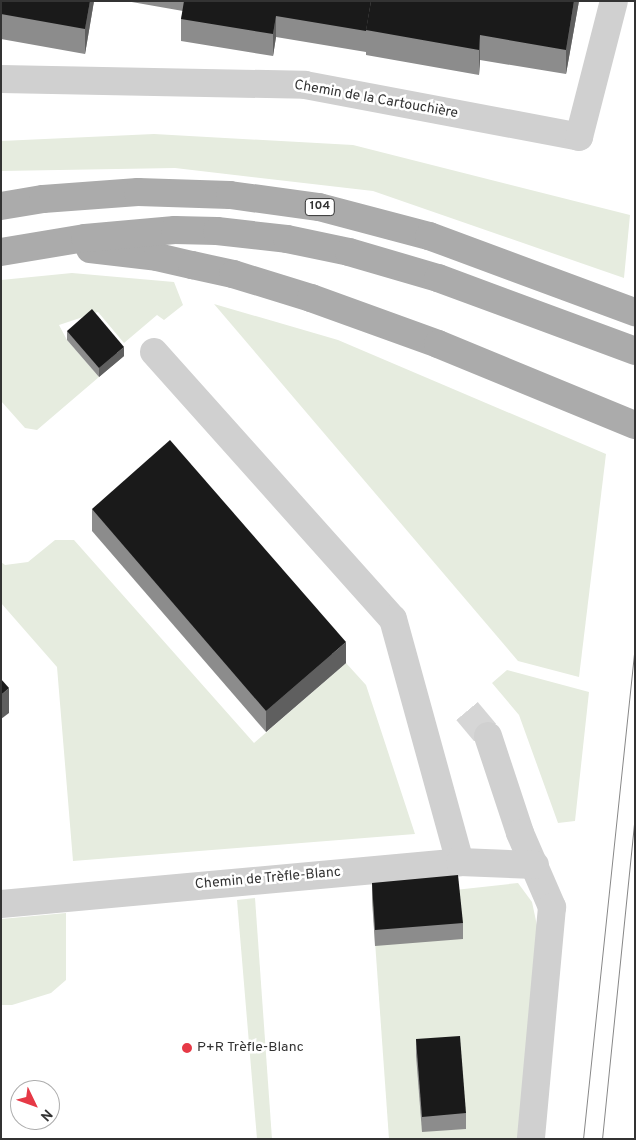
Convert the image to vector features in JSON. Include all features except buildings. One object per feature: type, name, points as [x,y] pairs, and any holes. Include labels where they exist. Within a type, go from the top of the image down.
[{"type":"main road","name":"104","points":[[1,206],[43,199],[138,192],[230,195],[319,207],[429,236],[635,312]]},
{"type":"main road","points":[[11,250],[84,238],[175,230],[217,231],[287,239],[357,254],[438,278],[635,351]]},
{"type":"main road","points":[[11,250],[63,248],[125,253],[157,257],[233,274],[350,311],[438,344],[635,425]]},
{"type":"street","name":"Chemin de la Cartouchière","points":[[1,79],[306,85],[579,137],[614,1]]},
{"type":"street","points":[[154,352],[393,619],[460,862]]},
{"type":"street","points":[[488,736],[520,832],[552,907],[530,1139]]},
{"type":"street","name":"Chemin de Trèfle-Blanc","points":[[1,904],[460,862],[535,865]]},
{"type":"shaded area","points":[[154,134],[353,145],[630,215],[624,278],[373,191],[175,168],[1,171],[1,141]]},
{"type":"shaded area","points":[[72,273],[174,282],[183,305],[164,320],[157,315],[124,343],[98,312],[59,325],[67,340],[99,377],[37,430],[25,428],[1,401],[1,280]]},
{"type":"shaded area","points":[[214,304],[338,340],[606,454],[579,677],[518,661]]},
{"type":"shaded area","points":[[55,540],[74,540],[254,743],[346,663],[366,685],[415,834],[73,861],[57,667],[1,603],[1,562],[5,565],[28,562]]},
{"type":"shaded area","points":[[507,670],[589,692],[575,821],[558,823],[519,715],[492,683]]},
{"type":"shaded area","points":[[518,883],[532,902],[539,935],[521,1139],[389,1139],[372,899]]},
{"type":"shaded area","points":[[255,898],[272,1139],[257,1139],[237,900]]},
{"type":"shaded area","points":[[66,913],[66,980],[51,993],[12,1005],[1,1005],[1,919]]},
{"type":"tunnel","points":[[467,711],[488,736]]},
{"type":"tram line","points":[[583,1139],[635,643]]},
{"type":"tram line","points":[[602,1139],[635,814]]},
{"type":"place","name":"P+R Trèfle-Blanc","points":[[187,1048]]}]
